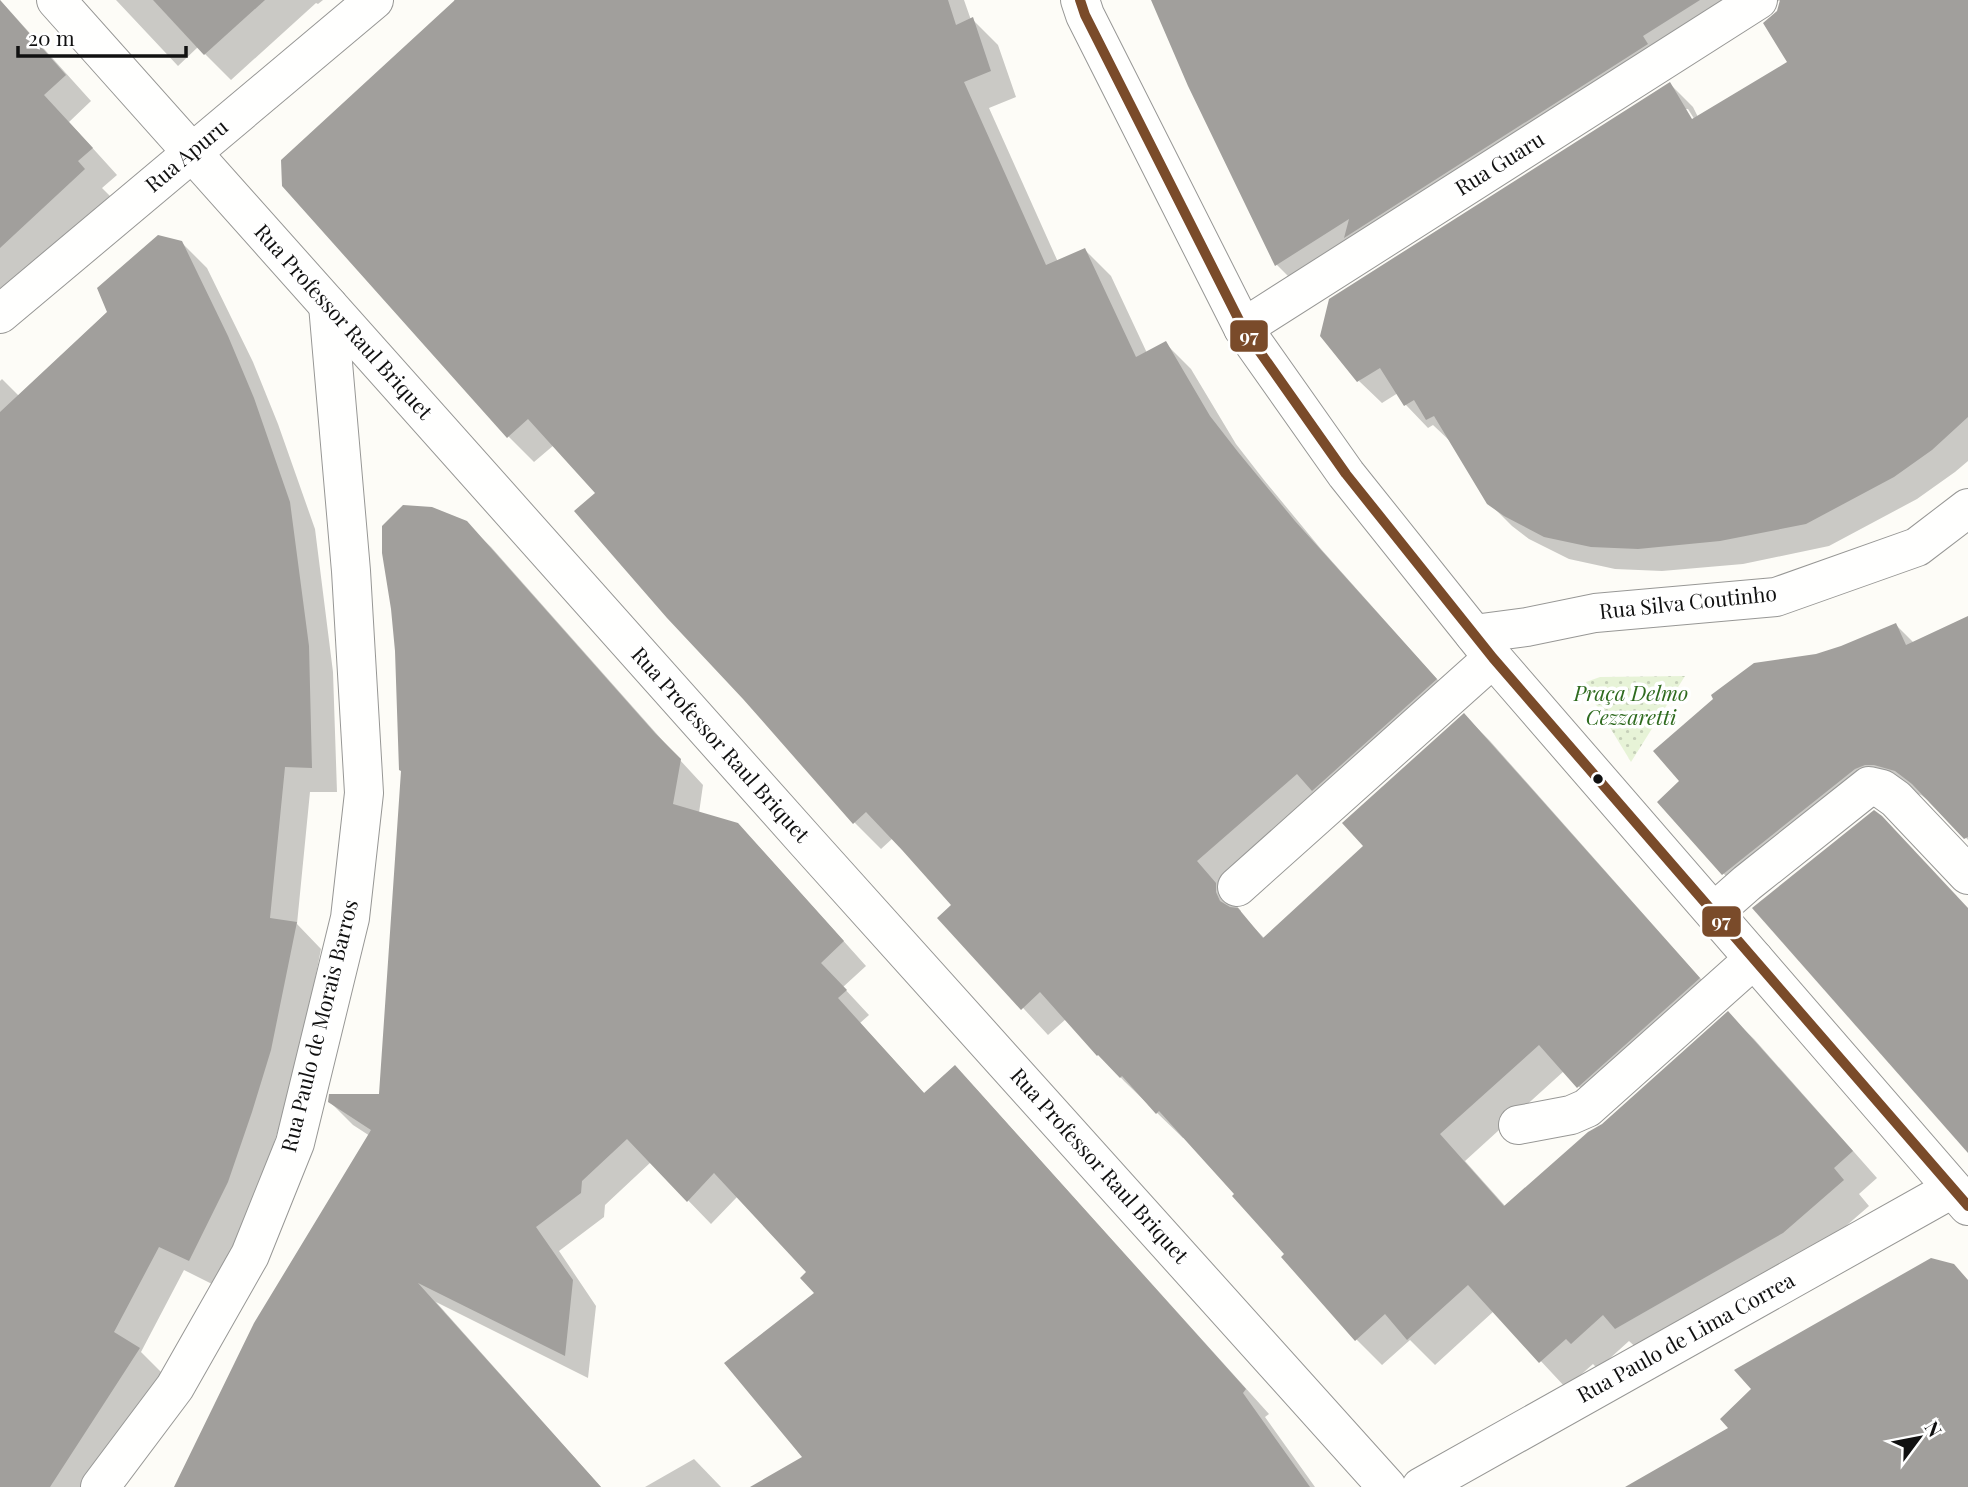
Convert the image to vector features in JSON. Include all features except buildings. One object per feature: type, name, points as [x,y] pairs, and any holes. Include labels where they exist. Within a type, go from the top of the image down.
[{"type":"street","name":"Rua Professor Raul Briquet","points":[[56,0],[1387,1487]]},
{"type":"street","name":"Rua Apuru","points":[[0,314],[374,0]]},
{"type":"street","points":[[1080,0],[1085,15],[1243,328],[1346,474],[1483,646],[1960,1197]]},
{"type":"street","name":"Rua Guaru","points":[[1243,328],[1758,0]]},
{"type":"street","name":"Rua Paulo de Morais Barros","points":[[100,1487],[175,1387],[250,1255],[295,1143],[350,918],[364,793],[351,571],[328,305]]},
{"type":"street","name":"Rua Silva Coutinho","points":[[1483,646],[1527,627],[1595,613],[1776,597],[1917,547],[1968,508]]},
{"type":"street","points":[[1237,887],[1483,646]]},
{"type":"street","points":[[1714,912],[1869,786],[1882,789],[1896,799],[1968,875]]},
{"type":"street","points":[[1518,1125],[1571,1115],[1587,1108],[1754,959]]},
{"type":"street","name":"Rua Paulo de Lima Correa","points":[[1420,1487],[1960,1197]]},
{"type":"green space","name":"Praça Delmo Cezzaretti","points":[[1685,676],[1631,762],[1592,698],[1586,682],[1600,677]]},
{"type":"transit line","name":"97","points":[[1080,0],[1085,15],[1243,328],[1346,474],[1493,658],[1968,1206]]}]
